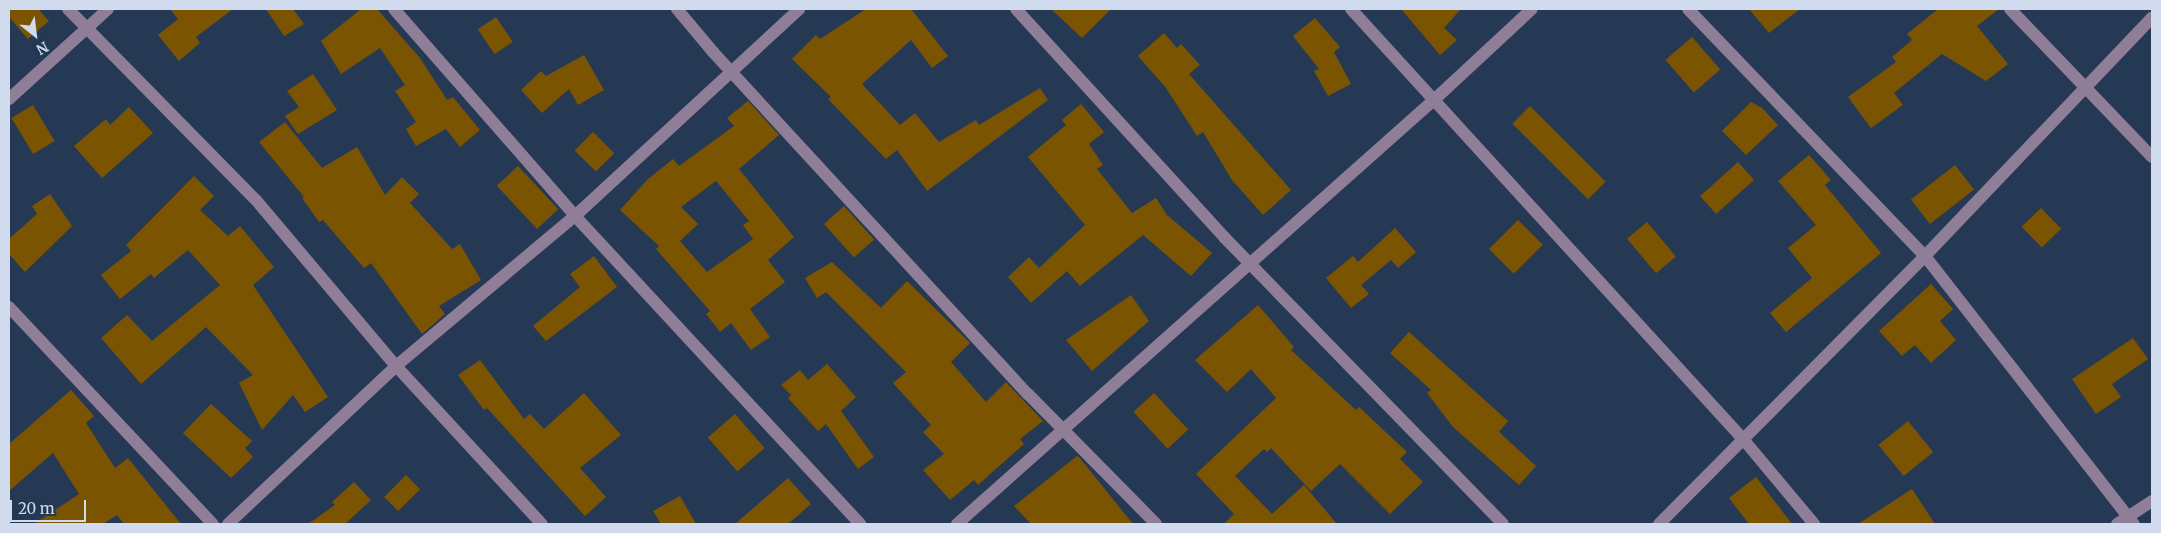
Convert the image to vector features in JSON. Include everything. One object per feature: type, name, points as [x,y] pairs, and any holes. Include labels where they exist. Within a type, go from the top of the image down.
[{"type":"street","points":[[68,9],[256,200],[396,366],[542,524]]},
{"type":"street","points":[[9,99],[108,9]]},
{"type":"street","points":[[394,9],[575,216],[860,524]]},
{"type":"street","points":[[677,9],[732,73],[1062,429],[1156,524]]},
{"type":"street","points":[[228,524],[396,366],[575,216],[732,73],[799,9]]},
{"type":"street","points":[[1016,9],[1248,262],[1503,524]]},
{"type":"street","points":[[1351,9],[1436,99],[1743,438],[1814,524]]},
{"type":"street","points":[[957,524],[1248,262],[1436,99],[1532,9]]},
{"type":"street","points":[[1688,9],[1925,256],[2131,520]]},
{"type":"street","points":[[2010,9],[2084,89],[2152,157]]},
{"type":"street","points":[[1659,524],[1925,256],[2152,18]]},
{"type":"street","points":[[9,307],[213,524]]},
{"type":"street","points":[[2116,524],[2131,520],[2152,500]]},
{"type":"building","points":[[9,9],[38,9],[49,21],[28,39],[9,17]]},
{"type":"building","points":[[170,9],[233,9],[196,37],[200,43],[179,61],[158,35],[178,19]]},
{"type":"building","points":[[266,9],[293,9],[304,24],[284,36]]},
{"type":"building","points":[[361,9],[377,9],[420,58],[447,100],[453,97],[480,130],[460,147],[446,129],[416,146],[406,129],[416,122],[395,91],[405,85],[380,48],[341,74],[321,41]]},
{"type":"building","points":[[866,9],[911,9],[948,56],[932,68],[911,40],[862,84],[900,125],[915,113],[939,142],[976,120],[979,125],[1040,88],[1048,100],[927,191],[897,150],[886,159],[828,99],[831,97],[792,59],[816,35],[820,39]]},
{"type":"building","points":[[1051,9],[1111,9],[1082,38]]},
{"type":"building","points":[[1401,9],[1461,9],[1444,28],[1457,40],[1440,55]]},
{"type":"building","points":[[1749,9],[1800,9],[1769,33]]},
{"type":"building","points":[[1938,9],[1999,9],[1977,26],[2008,64],[1986,81],[1942,54],[1894,93],[1903,105],[1871,128],[1848,97],[1896,62],[1892,57],[1912,40],[1907,34]]},
{"type":"building","points":[[496,17],[513,42],[495,54],[478,29]]},
{"type":"building","points":[[1315,18],[1340,47],[1334,52],[1351,84],[1328,96],[1314,71],[1319,69],[1293,36]]},
{"type":"building","points":[[1164,33],[1177,48],[1181,44],[1200,65],[1189,74],[1291,190],[1263,215],[1232,180],[1203,132],[1197,136],[1166,88],[1138,56]]},
{"type":"building","points":[[1692,37],[1720,69],[1694,92],[1666,60]]},
{"type":"building","points":[[584,55],[604,90],[578,105],[569,89],[542,113],[521,90],[541,71],[546,76]]},
{"type":"building","points":[[313,74],[337,110],[298,134],[285,116],[299,107],[287,91]]},
{"type":"building","points":[[748,101],[779,135],[739,169],[794,237],[768,260],[785,282],[750,309],[770,337],[751,350],[731,323],[720,332],[706,314],[710,311],[656,249],[659,246],[620,210],[648,179],[673,159],[679,166],[734,126],[727,118]],"holes":[[[716,181],[749,221],[743,225],[753,239],[707,272],[680,241],[698,224],[681,207]]]},
{"type":"building","points":[[1751,102],[1762,108],[1778,125],[1746,155],[1722,131]]},
{"type":"building","points":[[1081,104],[1104,132],[1089,144],[1103,165],[1097,169],[1132,213],[1156,198],[1167,215],[1212,253],[1191,276],[1143,235],[1080,286],[1067,271],[1031,303],[1008,277],[1029,257],[1039,268],[1085,225],[1028,157],[1066,125],[1062,120]]},
{"type":"building","points":[[33,105],[55,141],[33,154],[12,118]]},
{"type":"building","points":[[1530,106],[1606,182],[1588,199],[1512,124]]},
{"type":"building","points":[[129,107],[153,133],[102,178],[74,146],[106,119],[110,125]]},
{"type":"building","points":[[285,122],[322,168],[357,147],[385,195],[402,177],[419,194],[410,203],[452,249],[460,244],[481,280],[439,306],[445,314],[422,334],[371,263],[364,268],[323,220],[319,222],[302,198],[304,197],[259,142]]},
{"type":"building","points":[[593,132],[614,153],[596,172],[575,150]]},
{"type":"building","points":[[1809,155],[1831,180],[1825,185],[1881,253],[1786,332],[1770,313],[1812,278],[1788,248],[1816,225],[1778,181]]},
{"type":"building","points":[[1738,162],[1754,180],[1716,214],[1700,196]]},
{"type":"building","points":[[1955,165],[1974,189],[1930,224],[1911,199]]},
{"type":"building","points":[[518,166],[558,209],[537,229],[497,186]]},
{"type":"building","points":[[194,176],[214,196],[200,210],[228,236],[240,226],[274,267],[253,285],[328,397],[305,412],[293,395],[262,430],[239,383],[253,375],[206,327],[141,384],[101,338],[127,315],[152,341],[220,285],[188,250],[154,278],[151,274],[120,299],[101,275],[131,251],[126,245]]},
{"type":"building","points":[[50,194],[72,226],[25,272],[9,254],[9,239],[37,214],[32,206]]},
{"type":"building","points":[[844,206],[874,239],[854,258],[824,224]]},
{"type":"building","points":[[2041,208],[2061,229],[2042,248],[2022,227]]},
{"type":"building","points":[[1518,220],[1543,245],[1514,274],[1489,249]]},
{"type":"building","points":[[1647,222],[1676,256],[1656,273],[1627,239]]},
{"type":"building","points":[[1395,228],[1416,252],[1398,268],[1391,260],[1361,285],[1369,294],[1351,308],[1326,278],[1353,256],[1358,262]]},
{"type":"building","points":[[594,256],[617,287],[546,341],[533,326],[580,287],[570,274]]},
{"type":"building","points":[[832,262],[881,308],[907,281],[970,343],[951,362],[986,402],[1006,382],[1043,421],[1020,439],[1024,444],[978,485],[974,480],[950,500],[923,470],[944,454],[923,432],[931,425],[893,383],[906,372],[826,292],[817,298],[805,278]]},
{"type":"building","points":[[1931,284],[1953,309],[1940,321],[1956,340],[1931,363],[1915,345],[1902,356],[1879,331]]},
{"type":"building","points":[[1131,295],[1149,321],[1092,371],[1066,340]]},
{"type":"building","points":[[1258,305],[1294,347],[1291,350],[1356,410],[1359,407],[1407,452],[1400,459],[1423,482],[1390,514],[1340,464],[1311,491],[1271,448],[1267,452],[1264,449],[1235,476],[1272,514],[1304,485],[1337,524],[1224,524],[1234,514],[1196,474],[1276,398],[1251,369],[1227,392],[1195,360]]},
{"type":"building","points":[[1409,332],[1508,421],[1499,432],[1536,466],[1519,485],[1453,427],[1427,393],[1431,390],[1390,353]]},
{"type":"building","points":[[2133,338],[2148,359],[2112,384],[2121,397],[2096,414],[2072,379]]},
{"type":"building","points":[[480,360],[524,419],[530,414],[544,429],[584,393],[621,435],[580,468],[606,497],[585,516],[487,408],[484,410],[458,375]]},
{"type":"building","points":[[827,364],[856,397],[841,411],[874,457],[858,469],[826,424],[818,431],[788,398],[791,395],[781,385],[800,370],[808,380]]},
{"type":"building","points":[[71,390],[94,416],[86,423],[115,468],[128,458],[181,524],[124,524],[117,515],[103,524],[34,524],[79,494],[53,453],[9,491],[9,444]]},
{"type":"building","points":[[1154,393],[1188,430],[1168,449],[1134,412]]},
{"type":"building","points":[[211,404],[252,441],[245,448],[253,457],[231,478],[183,433]]},
{"type":"building","points":[[735,414],[765,448],[737,472],[708,438]]},
{"type":"building","points":[[1908,421],[1933,452],[1904,476],[1878,445]]},
{"type":"building","points":[[1077,456],[1133,524],[1031,524],[1014,506]]},
{"type":"building","points":[[406,475],[420,489],[398,511],[384,497]]},
{"type":"building","points":[[1756,477],[1792,524],[1749,524],[1729,498]]},
{"type":"building","points":[[788,478],[811,504],[788,524],[735,524]]},
{"type":"building","points":[[354,482],[371,500],[345,524],[308,524],[335,505],[332,502]]},
{"type":"building","points":[[1912,489],[1935,524],[1858,524]]},
{"type":"building","points":[[680,496],[696,524],[661,524],[653,511]]}]
